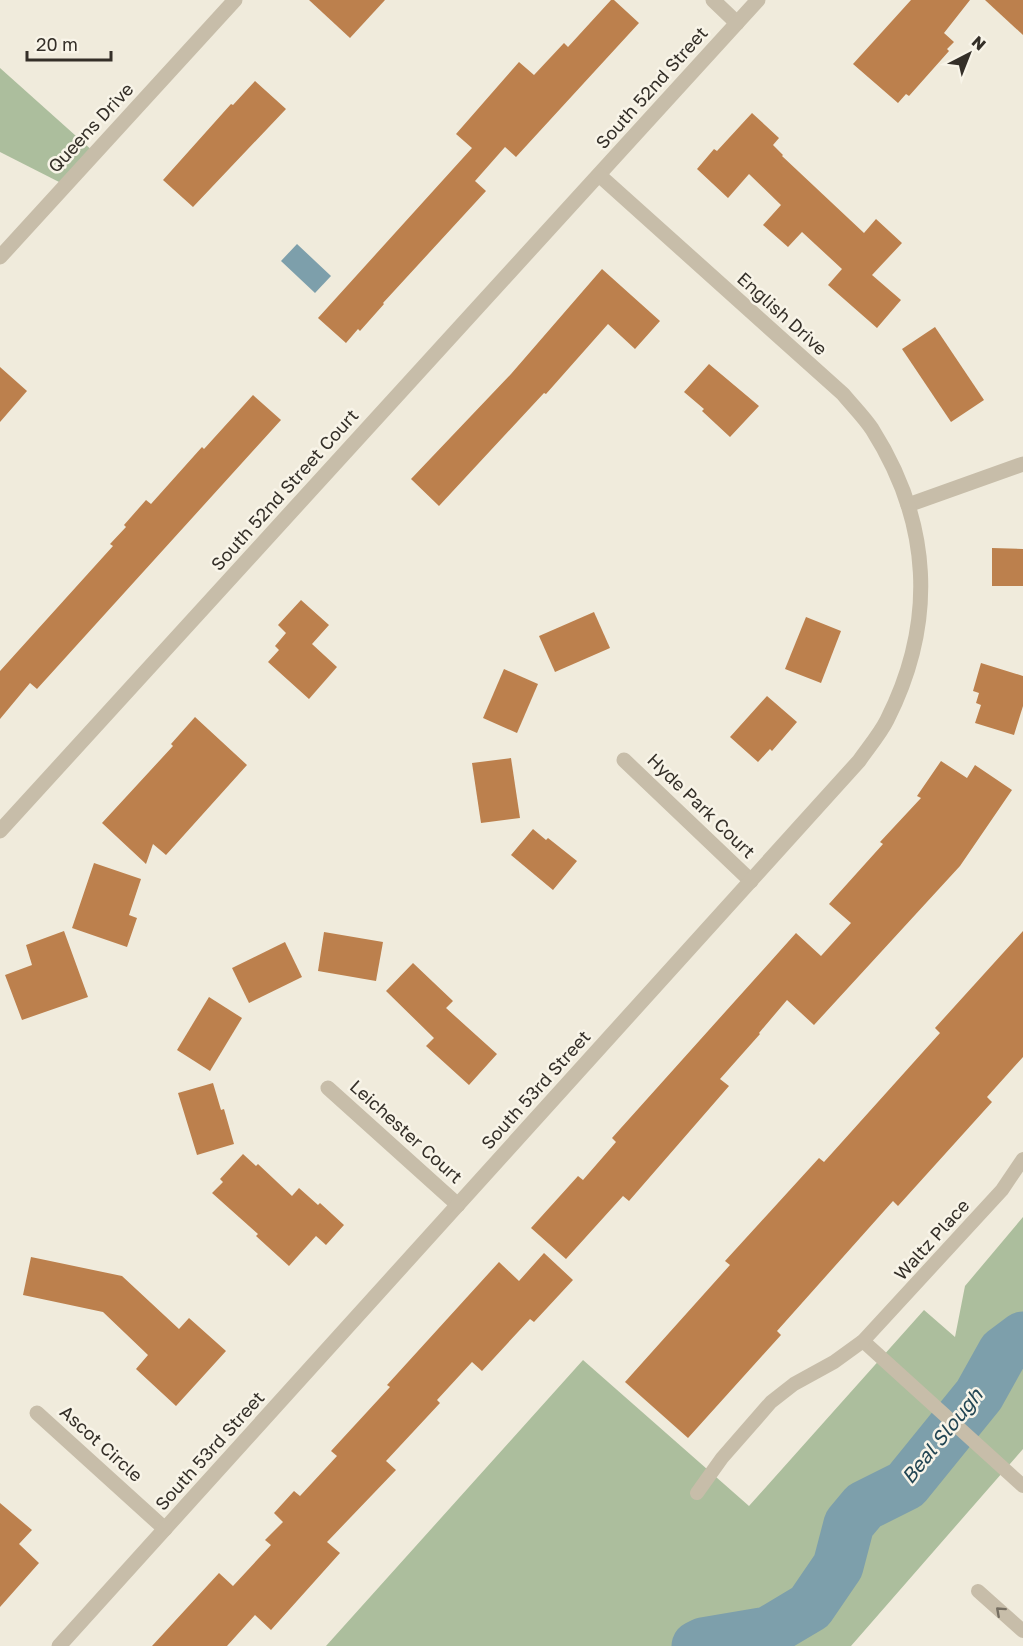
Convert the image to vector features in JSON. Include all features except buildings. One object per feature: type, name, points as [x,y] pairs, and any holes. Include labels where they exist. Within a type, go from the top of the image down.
[{"type":"street","name":"Queens Drive","points":[[0,256],[235,0]]},
{"type":"street","points":[[712,0],[737,22]]},
{"type":"street","name":"South 52nd Street","points":[[599,175],[758,0]]},
{"type":"street","name":"English Drive","points":[[599,175],[843,394],[870,427],[893,466],[908,505]]},
{"type":"street","name":"South 52nd Street Court","points":[[0,831],[599,175]]},
{"type":"street","points":[[908,505],[1023,464]]},
{"type":"street","name":"South 53rd Street","points":[[59,1646],[859,761],[886,722],[904,682],[916,639],[921,595],[919,550],[908,505]]},
{"type":"street","name":"Hyde Park Court","points":[[624,760],[751,881]]},
{"type":"street","name":"Leichester Court","points":[[328,1088],[458,1205]]},
{"type":"street","name":"Ascot Circle","points":[[37,1413],[165,1529]]},
{"type":"lane","name":"Waltz Place","points":[[697,1493],[722,1458],[771,1402],[794,1384],[834,1362],[863,1341],[1002,1190],[1023,1159]]},
{"type":"lane","points":[[863,1341],[1023,1486]]},
{"type":"lane","points":[[978,1591],[1023,1631]]},
{"type":"green space","points":[[0,68],[95,153],[65,185],[0,152]]},
{"type":"green space","points":[[1023,1217],[1023,1449],[851,1646],[326,1646],[583,1360],[749,1506],[924,1310],[955,1337],[965,1286]]},
{"type":"water","points":[[297,244],[331,276],[315,293],[281,261]]},
{"type":"waterway","name":"Beal Slough","points":[[697,1646],[768,1632],[810,1607],[838,1566],[849,1524],[864,1506],[906,1485],[979,1395],[1003,1352],[1023,1337]]}]
